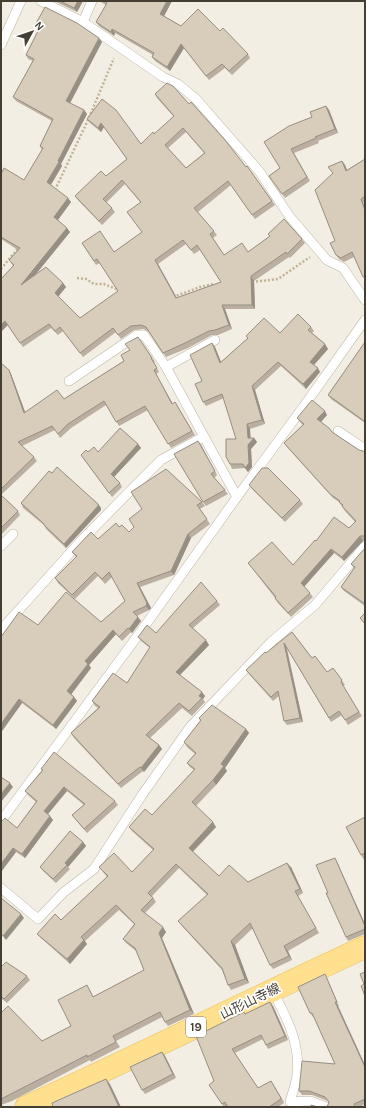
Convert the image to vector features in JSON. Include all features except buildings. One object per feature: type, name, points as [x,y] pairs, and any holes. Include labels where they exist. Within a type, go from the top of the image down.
[{"type":"main road","name":"山形山寺線","points":[[26,1107],[365,947]]},
{"type":"lane","points":[[1,45],[21,1]]},
{"type":"lane","points":[[41,1],[83,22],[163,77],[178,84],[196,99],[259,170],[290,217],[327,260],[342,268],[365,300]]},
{"type":"lane","points":[[83,22],[92,1]]},
{"type":"lane","points":[[1,821],[135,640],[365,320]]},
{"type":"lane","points":[[69,381],[137,335],[144,335],[166,367],[237,497]]},
{"type":"lane","points":[[166,367],[215,340]]},
{"type":"lane","points":[[338,431],[365,449]]},
{"type":"lane","points":[[1,630],[78,544],[162,460],[203,437]]},
{"type":"lane","points":[[1,546],[13,534]]},
{"type":"lane","points":[[1,888],[38,919],[64,892],[94,869],[142,795],[190,727],[271,642],[315,605],[365,546]]},
{"type":"lane","points":[[272,990],[286,1015],[297,1048],[297,1075],[290,1102],[310,1101],[326,1107]]},
{"type":"path","points":[[52,195],[85,126],[119,46]]},
{"type":"path","points":[[1,269],[22,242]]},
{"type":"path","points":[[249,282],[255,283],[278,279],[319,251]]},
{"type":"path","points":[[77,278],[86,279],[94,284],[104,284],[117,288],[121,292]]},
{"type":"path","points":[[166,300],[200,287],[216,284]]}]
